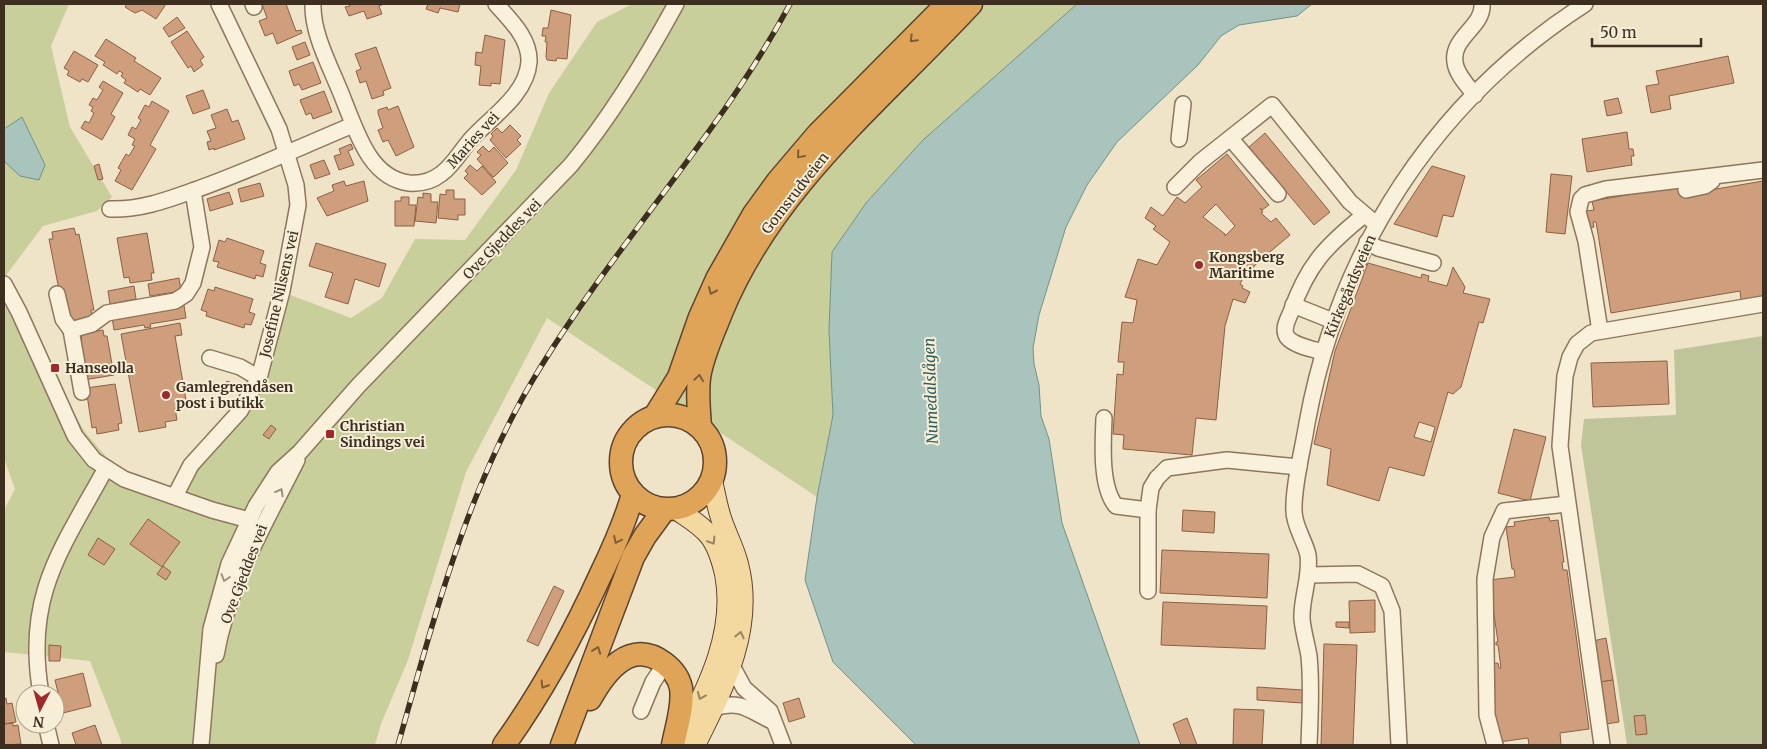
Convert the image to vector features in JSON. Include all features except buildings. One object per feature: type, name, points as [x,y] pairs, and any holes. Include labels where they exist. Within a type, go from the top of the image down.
[{"type":"highway","name":"Gomsrudveien","points":[[655,416],[679,377],[700,317],[717,279],[754,214],[778,181],[818,134],[947,4]]},
{"type":"highway","name":"Gomsrudveien","points":[[700,427],[698,388],[703,362],[728,298],[767,227],[794,190],[828,150],[971,4]]},
{"type":"highway","points":[[655,416],[679,416],[700,427],[710,440],[716,463],[712,481],[697,500],[670,509],[647,505],[632,494],[622,473],[622,449],[634,429],[655,416]]},
{"type":"highway","points":[[504,745],[548,677],[582,616],[623,526],[632,494]]},
{"type":"highway","points":[[563,745],[633,557],[645,536],[670,509]]},
{"type":"highway","points":[[563,745],[603,676],[610,668],[630,656],[642,654],[656,658],[665,664],[677,677],[681,688],[681,702],[673,745]]},
{"type":"main road","points":[[695,745],[731,664],[743,621],[743,592],[739,566],[719,512],[712,481]]},
{"type":"main road","points":[[670,509],[701,527],[713,541],[724,569],[728,607],[728,620],[719,653],[678,745]]},
{"type":"street","name":"Josefine Nilsens vei","points":[[175,496],[192,465],[240,411],[259,378],[282,291],[298,205],[296,185],[288,154],[249,63],[219,4]]},
{"type":"street","name":"Maries vei","points":[[313,4],[312,14],[320,38],[353,125],[369,155],[388,176],[417,184],[441,175],[451,166],[473,136],[521,88],[526,77],[529,62],[522,36],[496,4]]},
{"type":"street","name":"Ove Gjeddes vei","points":[[206,703],[206,666],[210,629],[229,564],[245,527],[278,472],[300,452],[358,386],[536,203],[576,159],[597,134],[638,72],[676,4]]},
{"type":"street","points":[[1475,96],[1454,62],[1459,42],[1475,23],[1482,4]]},
{"type":"street","name":"Kirkegårdsveien","points":[[1309,745],[1312,689],[1309,654],[1302,618],[1308,575],[1308,555],[1294,512],[1299,468],[1323,352],[1333,320],[1366,242],[1370,219],[1437,135],[1475,96],[1531,43],[1585,4]]},
{"type":"street","points":[[1180,139],[1183,104]]},
{"type":"street","points":[[1175,187],[1200,162],[1231,140],[1272,105],[1350,202],[1370,219],[1339,235],[1317,257],[1293,305],[1285,329],[1286,336],[1292,341],[1323,352]]},
{"type":"street","points":[[110,209],[128,210],[193,191],[288,154],[353,125]]},
{"type":"street","points":[[1231,140],[1278,194]]},
{"type":"street","points":[[1600,331],[1586,241],[1578,212],[1581,199],[1591,192],[1606,189],[1763,170]]},
{"type":"street","points":[[1686,190],[1705,186],[1711,183],[1716,176]]},
{"type":"street","points":[[71,330],[92,324],[107,313],[175,301],[186,294],[193,283],[202,246],[193,191]]},
{"type":"street","points":[[1366,242],[1378,248],[1433,263]]},
{"type":"street","points":[[4,284],[19,312],[75,436],[94,460],[124,479],[212,510],[259,532]]},
{"type":"street","points":[[57,294],[63,318],[71,330],[82,392]]},
{"type":"street","points":[[1602,745],[1560,446],[1565,376],[1570,357],[1576,344],[1584,336],[1600,331],[1763,304]]},
{"type":"street","points":[[1293,305],[1333,320]]},
{"type":"street","points":[[210,358],[240,366],[259,378]]},
{"type":"street","points":[[1104,418],[1103,448],[1110,499],[1116,506],[1148,510]]},
{"type":"street","name":"Ove Gjeddes vei","points":[[201,745],[206,703],[222,628],[259,532],[300,452]]},
{"type":"street","points":[[1148,591],[1148,510],[1151,488],[1167,468],[1227,460],[1299,468]]},
{"type":"street","points":[[40,684],[36,651],[37,624],[46,581],[65,542],[106,468]]},
{"type":"street","points":[[1495,745],[1487,715],[1485,648],[1485,579],[1492,537],[1504,511],[1567,504]]},
{"type":"street","points":[[1308,575],[1358,574],[1382,586],[1392,611],[1399,745]]},
{"type":"street","points":[[642,711],[653,682],[665,664]]},
{"type":"street","points":[[731,664],[744,688],[770,711],[783,745]]},
{"type":"street","points":[[712,709],[723,705],[740,705],[774,722]]},
{"type":"green space","points":[[4,4],[69,4],[51,46],[70,127],[112,197],[97,211],[43,226],[4,278]]},
{"type":"green space","points":[[632,4],[1077,4],[923,140],[866,203],[832,252],[829,330],[833,415],[817,497],[547,318],[466,472],[408,660],[381,724],[375,745],[121,745],[90,661],[4,652],[4,510],[15,489],[4,459],[4,283],[34,326],[61,392],[85,432],[114,466],[176,492],[241,398],[280,291],[351,318],[382,298],[415,239],[465,240],[516,170],[549,93],[597,22]]},
{"type":"green space","points":[[1763,336],[1763,745],[1627,745],[1581,445],[1584,419],[1676,415],[1674,350]]},
{"type":"water","name":"Numedalslågen","points":[[1077,4],[1312,4],[1297,16],[1239,25],[1221,36],[1198,65],[1117,142],[1087,185],[1066,227],[1039,315],[1033,348],[1034,364],[1039,385],[1041,416],[1049,439],[1062,523],[1140,745],[916,745],[833,662],[805,580],[817,497],[833,415],[829,330],[832,252],[866,203],[923,140]]},
{"type":"water","points":[[22,117],[45,165],[39,180],[20,176],[4,161],[4,129]]},
{"type":"railway","points":[[398,745],[440,599],[456,551],[473,504],[515,412],[540,368],[570,322],[732,98],[790,4]]},
{"type":"place","name":"Kongsberg Maritime","points":[[1199,265]]},
{"type":"place","name":"Hanseolla","points":[[55,368]]},
{"type":"place","name":"Gamlegrendåsen post i butikk","points":[[166,395]]},
{"type":"place","name":"Christian Sindings vei","points":[[330,434]]}]
